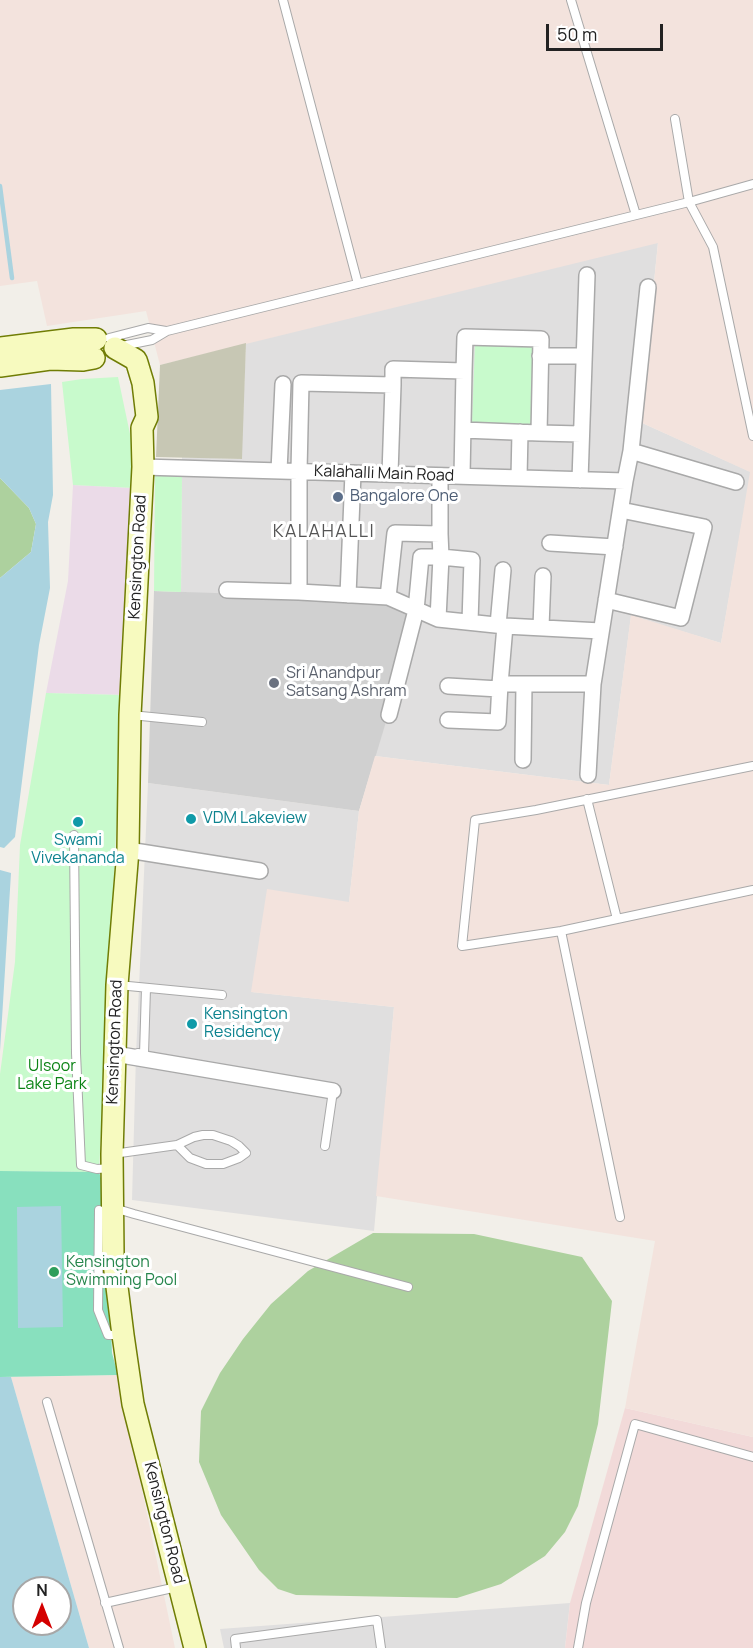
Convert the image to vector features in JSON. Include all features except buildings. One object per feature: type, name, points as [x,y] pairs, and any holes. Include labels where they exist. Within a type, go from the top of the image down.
[{"type":"main road","points":[[0,348],[74,339],[107,348]]},
{"type":"main road","points":[[0,366],[50,358],[83,360],[107,348]]},
{"type":"main road","name":"Kensington Road","points":[[107,348],[136,360],[146,399],[147,417],[142,428],[143,467],[130,715],[128,850],[117,985],[112,1161],[106,1209],[133,1404],[195,1648]]},
{"type":"street","points":[[580,480],[587,275]]},
{"type":"street","points":[[588,775],[593,684],[631,452],[648,287]]},
{"type":"street","points":[[462,476],[465,338],[541,339],[539,433]]},
{"type":"street","points":[[540,356],[584,356]]},
{"type":"street","points":[[390,474],[393,369],[464,371]]},
{"type":"street","points":[[299,592],[301,383],[393,385]]},
{"type":"street","points":[[279,471],[282,384]]},
{"type":"street","points":[[463,430],[581,434]]},
{"type":"street","points":[[519,478],[520,432]]},
{"type":"street","points":[[631,452],[735,482]]},
{"type":"street","name":"Kalahalli Main Road","points":[[143,467],[625,481]]},
{"type":"street","points":[[348,595],[352,473]]},
{"type":"street","points":[[438,619],[441,557],[440,476]]},
{"type":"street","points":[[606,600],[681,618],[704,527],[621,510]]},
{"type":"street","points":[[388,597],[395,532],[440,534]]},
{"type":"street","points":[[550,543],[615,547]]},
{"type":"street","points":[[389,714],[416,610],[421,557],[472,560],[470,622]]},
{"type":"street","points":[[448,720],[498,722],[503,570]]},
{"type":"street","points":[[541,627],[543,576]]},
{"type":"street","points":[[227,590],[388,597],[438,619],[601,631]]},
{"type":"street","points":[[523,760],[524,684]]},
{"type":"street","points":[[447,686],[593,684]]},
{"type":"street","points":[[128,850],[260,871]]},
{"type":"street","points":[[115,1052],[333,1091]]},
{"type":"lane","points":[[283,0],[358,284]]},
{"type":"lane","points":[[571,0],[636,215]]},
{"type":"lane","points":[[675,119],[689,202],[713,247],[753,436]]},
{"type":"lane","points":[[107,348],[148,328],[167,331],[689,202],[753,184]]},
{"type":"lane","points":[[130,715],[202,722]]},
{"type":"lane","points":[[753,766],[474,820],[462,946],[561,931],[753,890]]},
{"type":"lane","points":[[587,799],[617,919]]},
{"type":"lane","points":[[74,835],[76,1053],[81,1165],[97,1169],[112,1161],[177,1145],[194,1137],[213,1135],[231,1141],[246,1153],[224,1164],[206,1164],[190,1158],[177,1145]]},
{"type":"lane","points":[[561,931],[620,1218]]},
{"type":"lane","points":[[117,985],[222,995]]},
{"type":"lane","points":[[115,1052],[144,1054],[146,988]]},
{"type":"lane","points":[[325,1146],[333,1091]]},
{"type":"lane","points":[[106,1209],[134,1214],[408,1287]]},
{"type":"lane","points":[[47,1402],[119,1648]]},
{"type":"lane","points":[[578,1648],[586,1603],[635,1424],[753,1457]]},
{"type":"lane","points":[[105,1603],[180,1587]]},
{"type":"lane","points":[[236,1648],[235,1639],[377,1620],[381,1648]]},
{"type":"shaded area","points":[[0,0],[753,0],[753,1437],[625,1408],[655,1241],[376,1196],[394,1007],[251,992],[267,889],[349,902],[359,811],[375,756],[609,785],[631,615],[721,643],[750,472],[640,422],[658,243],[160,365],[146,311],[47,326],[37,281],[0,286]]},
{"type":"shaded area","points":[[658,242],[640,422],[751,472],[721,643],[631,616],[609,785],[375,756],[420,611],[181,592],[182,457],[241,459],[246,343]]},
{"type":"shaded area","points":[[246,343],[242,459],[156,457],[160,365]]},
{"type":"shaded area","points":[[73,485],[134,488],[123,695],[46,693],[68,581]]},
{"type":"shaded area","name":"Sri Anandpur Satsang Ashram","points":[[154,591],[339,597],[420,610],[359,811],[148,783]]},
{"type":"shaded area","points":[[148,783],[359,811],[349,903],[252,992],[394,1007],[374,1231],[132,1200]]},
{"type":"shaded area","points":[[118,1375],[175,1648],[89,1648],[72,1589],[72,1576],[68,1576],[11,1377]]},
{"type":"shaded area","points":[[625,1408],[753,1437],[753,1648],[565,1648],[570,1603]]},
{"type":"shaded area","points":[[570,1603],[565,1648],[224,1648],[220,1629]]},
{"type":"green space","points":[[475,345],[535,347],[532,425],[472,423]]},
{"type":"green space","points":[[118,377],[137,467],[134,488],[73,485],[62,382]]},
{"type":"green space","points":[[155,476],[182,476],[181,592],[154,591]]},
{"type":"green space","points":[[0,478],[29,508],[36,524],[31,552],[0,578]]},
{"type":"green space","name":"Ulsoor Lake Park","points":[[46,693],[123,695],[99,1172],[0,1171],[0,1074],[15,962],[20,845]]},
{"type":"green space","name":"Kensington Swimming Pool","points":[[0,1171],[99,1172],[105,1191],[112,1353],[118,1375],[0,1377]]},
{"type":"green space","points":[[373,1233],[474,1234],[582,1257],[612,1301],[598,1424],[578,1506],[565,1532],[545,1556],[501,1584],[457,1598],[296,1595],[278,1589],[259,1570],[221,1515],[199,1462],[201,1411],[220,1373],[243,1339],[271,1304],[308,1271]]},
{"type":"water","points":[[51,384],[53,495],[48,522],[50,588],[39,645],[15,837],[4,848],[0,847],[0,578],[31,552],[36,524],[29,508],[0,478],[0,390]]},
{"type":"water","points":[[0,870],[11,873],[0,1051]]},
{"type":"water","points":[[61,1206],[63,1327],[18,1328],[17,1207]]},
{"type":"water","points":[[0,1377],[11,1377],[68,1576],[12,1576],[12,1636],[72,1636],[72,1589],[89,1648],[0,1648]]},
{"type":"waterway","points":[[0,186],[12,278]]},
{"type":"place","name":"Bangalore One","points":[[338,497]]},
{"type":"place","name":"Sri Anandpur Satsang Ashram","points":[[274,683]]},
{"type":"place","name":"VDM Lakeview","points":[[191,819]]},
{"type":"place","name":"Swami Vivekananda","points":[[78,822]]},
{"type":"place","name":"Kensington Residency","points":[[192,1024]]},
{"type":"place","name":"Kensington Swimming Pool","points":[[54,1272]]},
{"type":"district","name":"KALAHALLI","points":[[324,532]]}]
